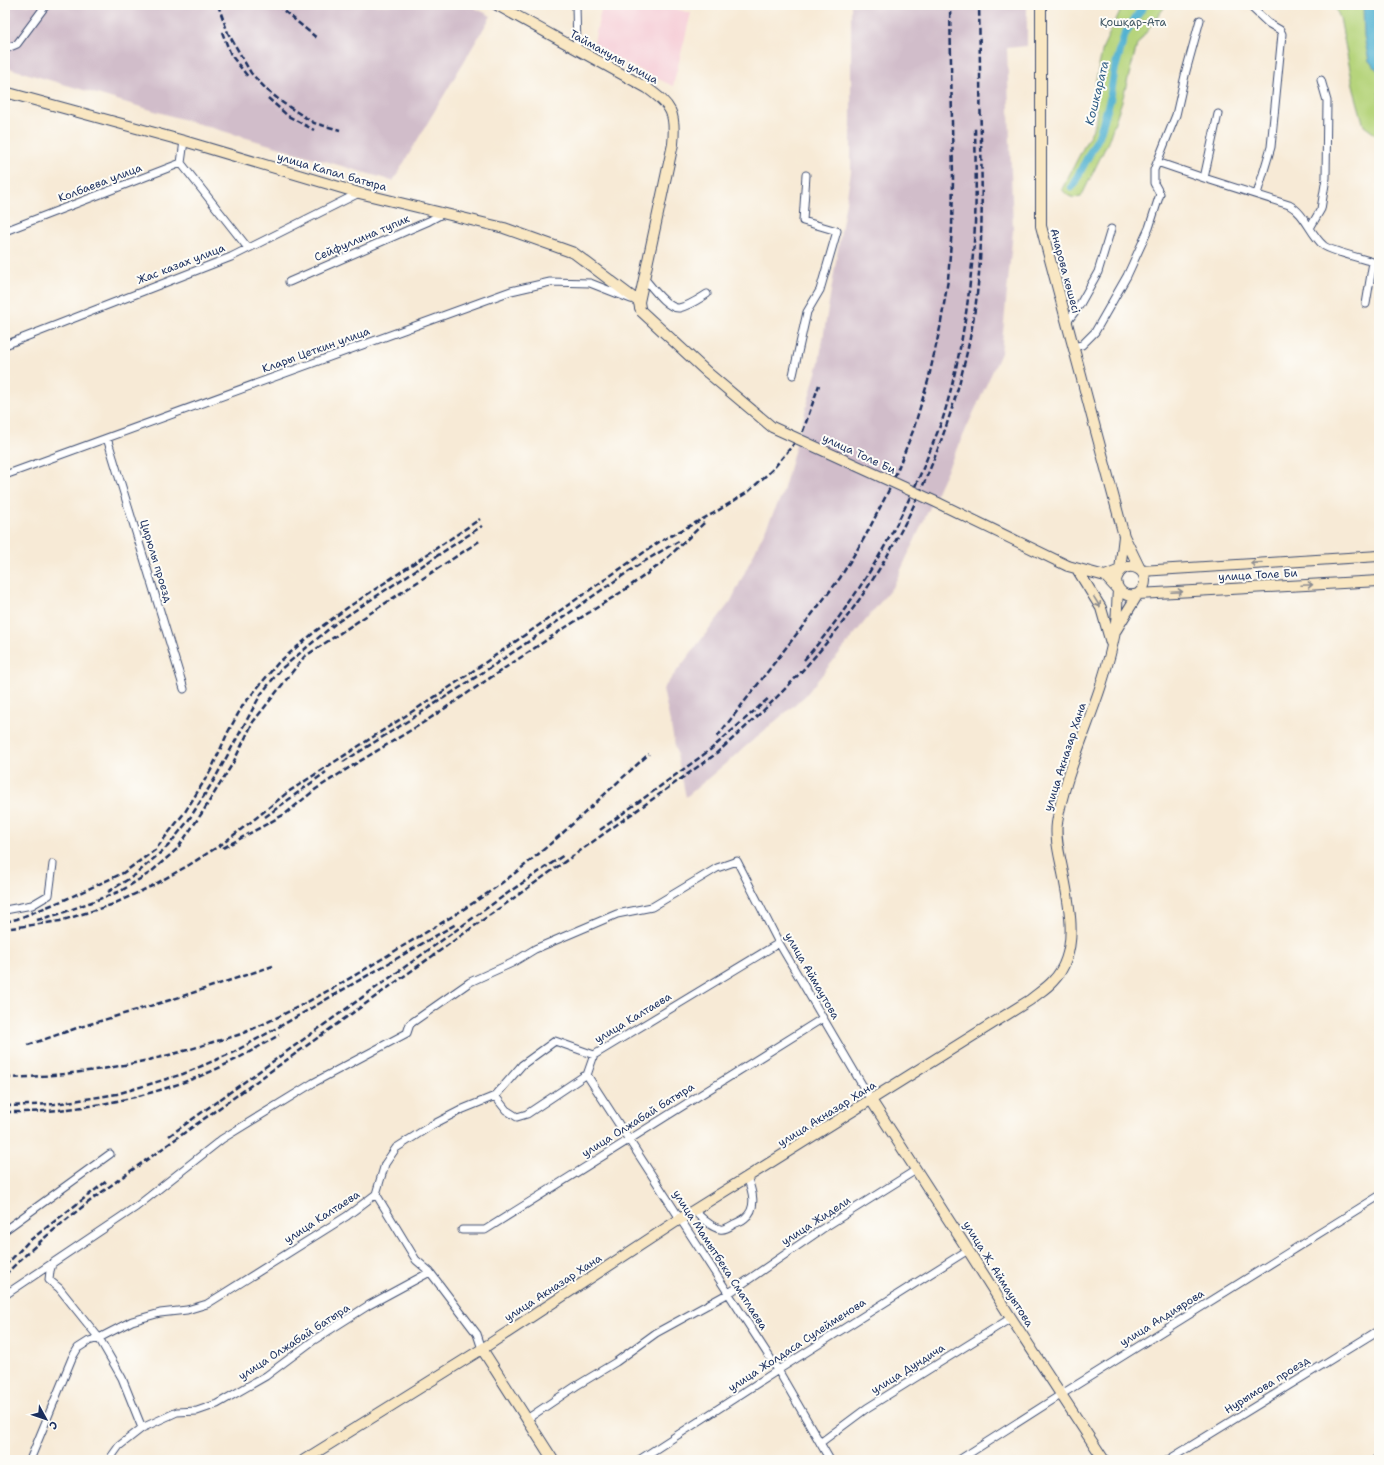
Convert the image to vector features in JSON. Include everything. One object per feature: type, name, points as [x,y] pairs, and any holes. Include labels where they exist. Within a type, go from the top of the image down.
[{"type":"main road","name":"Тайманулы улица","points":[[497,5],[647,88],[662,99],[670,109],[674,120],[673,144],[644,278],[640,307]]},
{"type":"main road","name":"Анарова көшесі","points":[[1041,5],[1041,226],[1124,536]]},
{"type":"main road","name":"улица Капал батыра","points":[[5,92],[184,141],[359,193],[504,228],[574,253],[640,307]]},
{"type":"main road","name":"улица Толе Би","points":[[640,307],[708,373],[772,427],[1073,567],[1105,576]]},
{"type":"main road","points":[[1118,590],[1116,580],[1120,570],[1124,536]]},
{"type":"main road","points":[[1124,536],[1141,570],[1145,579],[1145,585],[1138,594],[1128,596],[1122,594],[1105,576],[1126,567],[1132,566],[1141,570]]},
{"type":"main road","name":"улица Толе Би","points":[[1141,570],[1379,556]]},
{"type":"main road","points":[[1073,567],[1101,608],[1112,645]]},
{"type":"main road","name":"улица Толе Би","points":[[1138,594],[1379,581]]},
{"type":"main road","name":"улица Акназар Хана","points":[[304,1460],[482,1348],[680,1219],[1030,1000],[1054,981],[1063,967],[1069,951],[1071,934],[1066,889],[1057,842],[1057,825],[1063,797],[1103,681],[1115,631],[1118,590]]},
{"type":"main road","name":"улица Акназар Хана","points":[[1115,631],[1138,594]]},
{"type":"main road","name":"улица Ж. Аймауытова","points":[[871,1100],[1104,1460]]},
{"type":"main road","points":[[482,1348],[553,1460]]},
{"type":"street","points":[[5,50],[17,44],[46,5]]},
{"type":"street","points":[[576,5],[577,50]]},
{"type":"street","points":[[1249,5],[1268,23],[1280,30],[1282,34],[1271,147],[1257,194]]},
{"type":"street","points":[[1073,347],[1082,345],[1095,332],[1127,276],[1149,228],[1160,194],[1154,183],[1154,170],[1176,115],[1200,20]]},
{"type":"street","points":[[1310,228],[1321,209],[1326,178],[1327,101],[1321,80]]},
{"type":"street","points":[[1204,178],[1218,114]]},
{"type":"street","points":[[184,141],[181,163],[248,248]]},
{"type":"street","points":[[1157,162],[1292,206],[1323,246],[1376,262],[1366,304]]},
{"type":"street","name":"Колбаева улица","points":[[5,231],[181,163]]},
{"type":"street","points":[[793,375],[807,312],[820,290],[837,231],[803,222],[806,175]]},
{"type":"street","name":"Жас казах улица","points":[[5,345],[231,257],[359,193]]},
{"type":"street","name":"Сейфуллина тупик","points":[[289,282],[429,221],[444,213]]},
{"type":"street","points":[[1067,322],[1080,306],[1098,272],[1111,229]]},
{"type":"street","points":[[644,278],[662,299],[671,306],[677,308],[688,305],[708,294]]},
{"type":"street","name":"Клары Цеткин улица","points":[[5,475],[511,291],[550,282],[590,283],[640,307]]},
{"type":"street","name":"Цирюлы проезд","points":[[107,438],[184,689]]},
{"type":"street","name":"улица Аймаутова","points":[[52,1264],[136,1207],[222,1139],[313,1083],[407,1033],[410,1024],[470,982],[512,963],[535,949],[617,914],[652,907],[717,868],[737,861],[779,943],[871,1100]]},
{"type":"street","points":[[5,910],[32,905],[49,895],[53,864]]},
{"type":"street","name":"улица Калтаева","points":[[587,1075],[594,1055],[779,943]]},
{"type":"street","name":"улица Олжабай батыра","points":[[462,1230],[485,1230],[823,1018]]},
{"type":"street","points":[[587,1075],[527,1114],[517,1117],[506,1110],[495,1096],[522,1064],[555,1041],[594,1055]]},
{"type":"street","name":"улица Мамытбека Сматлаева","points":[[587,1075],[778,1370],[830,1460]]},
{"type":"street","name":"улица Калтаева","points":[[30,1460],[72,1358],[78,1348],[89,1341],[99,1338],[132,1321],[160,1313],[187,1310],[207,1304],[347,1216],[376,1194],[385,1164],[396,1148],[432,1125],[463,1109],[495,1096]]},
{"type":"street","points":[[5,1230],[110,1154]]},
{"type":"street","name":"улица Жидели","points":[[527,1419],[576,1386],[616,1362],[656,1333],[729,1293],[822,1229],[916,1170]]},
{"type":"street","points":[[694,1211],[715,1227],[720,1229],[726,1229],[745,1218],[751,1210],[753,1199],[752,1188],[747,1177]]},
{"type":"street","points":[[376,1194],[416,1260],[430,1272],[477,1334],[482,1348]]},
{"type":"street","name":"улица Алдиярова","points":[[959,1460],[1379,1196]]},
{"type":"street","name":"улица Жолдаса Сулейменова","points":[[639,1460],[968,1250]]},
{"type":"street","points":[[5,1295],[52,1264]]},
{"type":"street","points":[[52,1264],[49,1280],[59,1288],[99,1338],[122,1378],[142,1428]]},
{"type":"street","name":"улица Олжабай батыра","points":[[109,1460],[119,1446],[142,1428],[177,1412],[197,1411],[217,1404],[266,1376],[314,1340],[369,1305],[430,1272]]},
{"type":"street","name":"улица Дундича","points":[[820,1443],[867,1408],[1011,1318]]},
{"type":"street","name":"Нурымова проезд","points":[[1168,1460],[1379,1330]]},
{"type":"shaded area","points":[[5,5],[469,5],[491,16],[393,181],[5,67]]},
{"type":"shaded area","points":[[636,5],[662,5],[691,13],[673,86],[593,47],[601,10],[620,10]]},
{"type":"shaded area","points":[[851,5],[1027,5],[1027,46],[1007,48],[1013,231],[1001,353],[894,585],[805,696],[686,797],[663,689],[731,601],[782,495],[819,362],[851,172]]},
{"type":"green space","name":"Қошқар-Ата","points":[[1123,5],[1166,5],[1137,45],[1122,101],[1108,142],[1081,197],[1072,197],[1062,189],[1095,125],[1097,111],[1094,103],[1096,80],[1103,47]]},
{"type":"green space","points":[[1334,5],[1379,5],[1379,137],[1364,126],[1354,90],[1340,18]]},
{"type":"water","points":[[1363,5],[1370,5],[1379,11],[1379,72],[1369,61],[1364,37]]},
{"type":"waterway","name":"Кошкарата","points":[[1072,187],[1099,136],[1110,100],[1115,68],[1125,34],[1144,5]]},
{"type":"waterway","points":[[1370,5],[1379,11]]},
{"type":"railway","points":[[218,5],[228,33],[251,73],[267,90],[283,103],[314,123],[340,130]]},
{"type":"railway","points":[[277,5],[318,39]]},
{"type":"railway","points":[[717,737],[840,578],[866,535],[891,486],[913,431],[928,381],[940,328],[948,280],[952,228],[953,179],[950,5]]},
{"type":"railway","points":[[5,1275],[61,1224],[121,1178],[713,756],[785,689],[834,634],[873,580],[914,505],[931,466],[946,425],[959,384],[969,343],[976,302],[982,220],[979,5]]},
{"type":"railway","points":[[222,32],[231,55],[249,78]]},
{"type":"railway","points":[[268,98],[288,116],[314,130]]},
{"type":"railway","points":[[804,660],[823,638],[872,568],[900,518],[924,466],[943,418],[953,382],[960,346],[973,255],[976,182],[975,128]]},
{"type":"railway","points":[[11,928],[60,921],[111,905],[152,886],[189,865],[222,844],[288,792],[447,689],[659,542],[714,513],[748,492],[773,469],[802,434],[819,385]]},
{"type":"railway","points":[[5,922],[17,919],[64,900],[123,873],[155,850],[185,812],[211,770],[228,732],[243,705],[278,663],[317,630],[347,608],[480,519]]},
{"type":"railway","points":[[223,848],[285,814],[316,789],[426,721],[560,631],[623,591],[662,563],[704,523]]},
{"type":"railway","points":[[108,892],[135,875],[168,846],[188,821],[214,780],[261,694],[281,669],[336,623],[482,526]]},
{"type":"railway","points":[[37,920],[59,914],[121,891],[151,872],[177,849],[202,813],[233,763],[253,722],[304,657],[481,540]]},
{"type":"railway","points":[[343,762],[478,676],[619,578],[679,541]]},
{"type":"railway","points":[[600,830],[710,750],[770,697]]},
{"type":"railway","points":[[5,1078],[58,1075],[137,1063],[226,1039],[287,1013],[362,971],[454,916],[494,889],[562,834],[649,754]]},
{"type":"railway","points":[[265,817],[326,772]]},
{"type":"railway","points":[[169,1136],[512,890],[564,855]]},
{"type":"railway","points":[[5,1106],[55,1104],[117,1094],[183,1074],[232,1053],[456,924]]},
{"type":"railway","points":[[28,1045],[273,966]]},
{"type":"railway","points":[[5,1112],[51,1111],[98,1105],[143,1095],[211,1072],[279,1035]]},
{"type":"railway","points":[[5,1266],[29,1241],[108,1180]]}]
